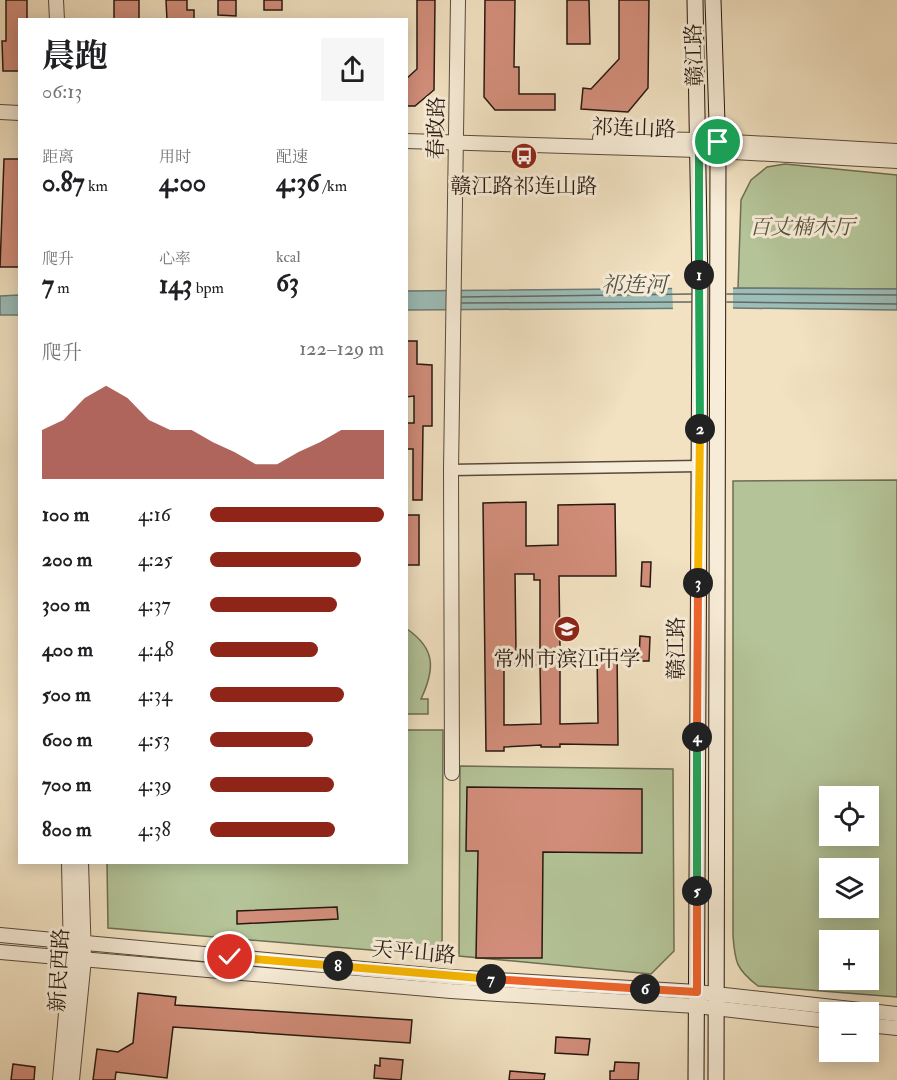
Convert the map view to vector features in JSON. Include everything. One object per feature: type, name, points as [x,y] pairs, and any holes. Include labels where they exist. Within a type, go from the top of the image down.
[{"type":"main road","name":"赣江路","points":[[695,0],[700,288],[696,1080]]},
{"type":"main road","name":"赣江路","points":[[713,0],[718,147],[716,1080]]},
{"type":"street","points":[[48,0],[48,18]]},
{"type":"street","points":[[56,0],[57,18]]},
{"type":"street","name":"春政路","points":[[451,470],[458,0]]},
{"type":"street","points":[[0,112],[18,113]]},
{"type":"street","points":[[0,119],[18,120]]},
{"type":"street","name":"祁连山路","points":[[408,132],[456,139]]},
{"type":"street","name":"祁连山路","points":[[408,141],[456,139],[698,145],[897,161]]},
{"type":"street","name":"祁连山路","points":[[718,147],[897,151]]},
{"type":"street","points":[[452,773],[451,470],[700,466]]},
{"type":"street","name":"新民西路","points":[[69,864],[78,959],[72,1080]]},
{"type":"street","name":"新民西路","points":[[77,942],[81,864]]},
{"type":"street","name":"天平山路","points":[[0,935],[717,1001],[897,1014]]},
{"type":"street","name":"天平山路","points":[[0,952],[451,991],[696,999]]},
{"type":"street","name":"新民西路","points":[[60,1080],[78,959]]},
{"type":"street","name":"天平山路","points":[[717,1001],[819,1019]]},
{"type":"street","points":[[879,1026],[897,1028]]},
{"type":"green space","name":"百丈楠木厅","points":[[785,164],[897,175],[897,289],[738,288],[741,200],[751,180],[767,167]]},
{"type":"green space","points":[[897,480],[897,997],[758,986],[745,975],[738,964],[733,936],[733,481]]},
{"type":"green space","points":[[408,630],[423,644],[430,660],[429,678],[421,699],[428,699],[428,714],[408,714]]},
{"type":"green space","points":[[408,730],[443,730],[442,956],[108,928],[107,864],[408,864]]},
{"type":"green space","points":[[460,766],[673,769],[674,951],[651,974],[459,956]]},
{"type":"water","points":[[897,289],[897,310],[732,308],[408,310],[408,291]]},
{"type":"water","points":[[18,295],[18,315],[0,315],[0,296]]},
{"type":"pier","points":[[733,285],[733,311],[673,311],[672,286]]},
{"type":"building","points":[[6,0],[27,0],[27,18],[18,18],[18,71],[3,71],[2,41],[6,41]]},
{"type":"building","points":[[114,0],[139,0],[139,18],[114,18]]},
{"type":"building","points":[[166,0],[187,0],[187,10],[194,10],[194,18],[167,18]]},
{"type":"building","points":[[218,0],[236,0],[236,16],[218,15]]},
{"type":"building","points":[[264,0],[282,0],[282,10],[264,10]]},
{"type":"building","points":[[417,0],[435,0],[434,90],[415,106],[408,106],[408,77],[417,69]]},
{"type":"building","points":[[485,0],[515,0],[514,67],[519,67],[519,94],[555,94],[555,110],[495,110],[484,97]]},
{"type":"building","points":[[567,0],[589,0],[590,44],[567,44]]},
{"type":"building","points":[[619,0],[649,0],[648,88],[628,112],[581,109],[583,88],[591,89],[619,59]]},
{"type":"building","points":[[4,159],[18,159],[18,267],[0,267]]},
{"type":"building","points":[[408,341],[417,341],[417,364],[432,365],[432,426],[423,426],[422,500],[413,500],[413,449],[408,449],[408,423],[414,423],[414,396],[408,397]]},
{"type":"building","points":[[526,502],[526,546],[558,545],[558,505],[615,504],[616,576],[559,576],[560,649],[576,651],[576,663],[560,663],[560,724],[598,723],[597,649],[617,649],[618,745],[560,744],[560,747],[541,747],[541,745],[504,747],[504,751],[486,751],[483,503]],"holes":[[[515,574],[534,574],[534,580],[540,580],[540,651],[516,651]],[[504,665],[540,665],[541,724],[504,725]]]},
{"type":"building","points":[[408,515],[419,515],[419,565],[408,565]]},
{"type":"building","points":[[642,562],[651,562],[650,587],[641,586]]},
{"type":"building","points":[[640,636],[650,637],[649,661],[639,661]]},
{"type":"building","points":[[467,787],[642,789],[642,853],[543,852],[542,958],[476,958],[478,851],[466,851]]},
{"type":"building","points":[[337,907],[338,919],[237,924],[237,911]]},
{"type":"building","points":[[138,993],[176,997],[175,1005],[412,1020],[410,1043],[173,1027],[167,1078],[116,1072],[115,1080],[93,1080],[97,1049],[118,1052],[133,1043]]},
{"type":"building","points":[[556,1037],[590,1039],[588,1055],[555,1053]]},
{"type":"building","points":[[380,1058],[403,1060],[401,1080],[374,1078],[375,1065],[380,1066]]},
{"type":"building","points":[[615,1062],[639,1063],[638,1080],[610,1080],[610,1071],[614,1071]]},
{"type":"building","points":[[13,1064],[35,1067],[34,1080],[11,1080]]},
{"type":"building","points":[[510,1071],[545,1074],[544,1080],[509,1080]]},
{"type":"place","name":"赣江路祁连山路","points":[[524,156]]},
{"type":"place","name":"常州市滨江中学","points":[[567,629]]},
{"type":"route","points":[[230,957],[450,977],[697,992],[697,596],[700,466],[698,150],[699,140],[718,142]]},
{"type":"water label","name":"祁连河","points":[[634,284]]}]
